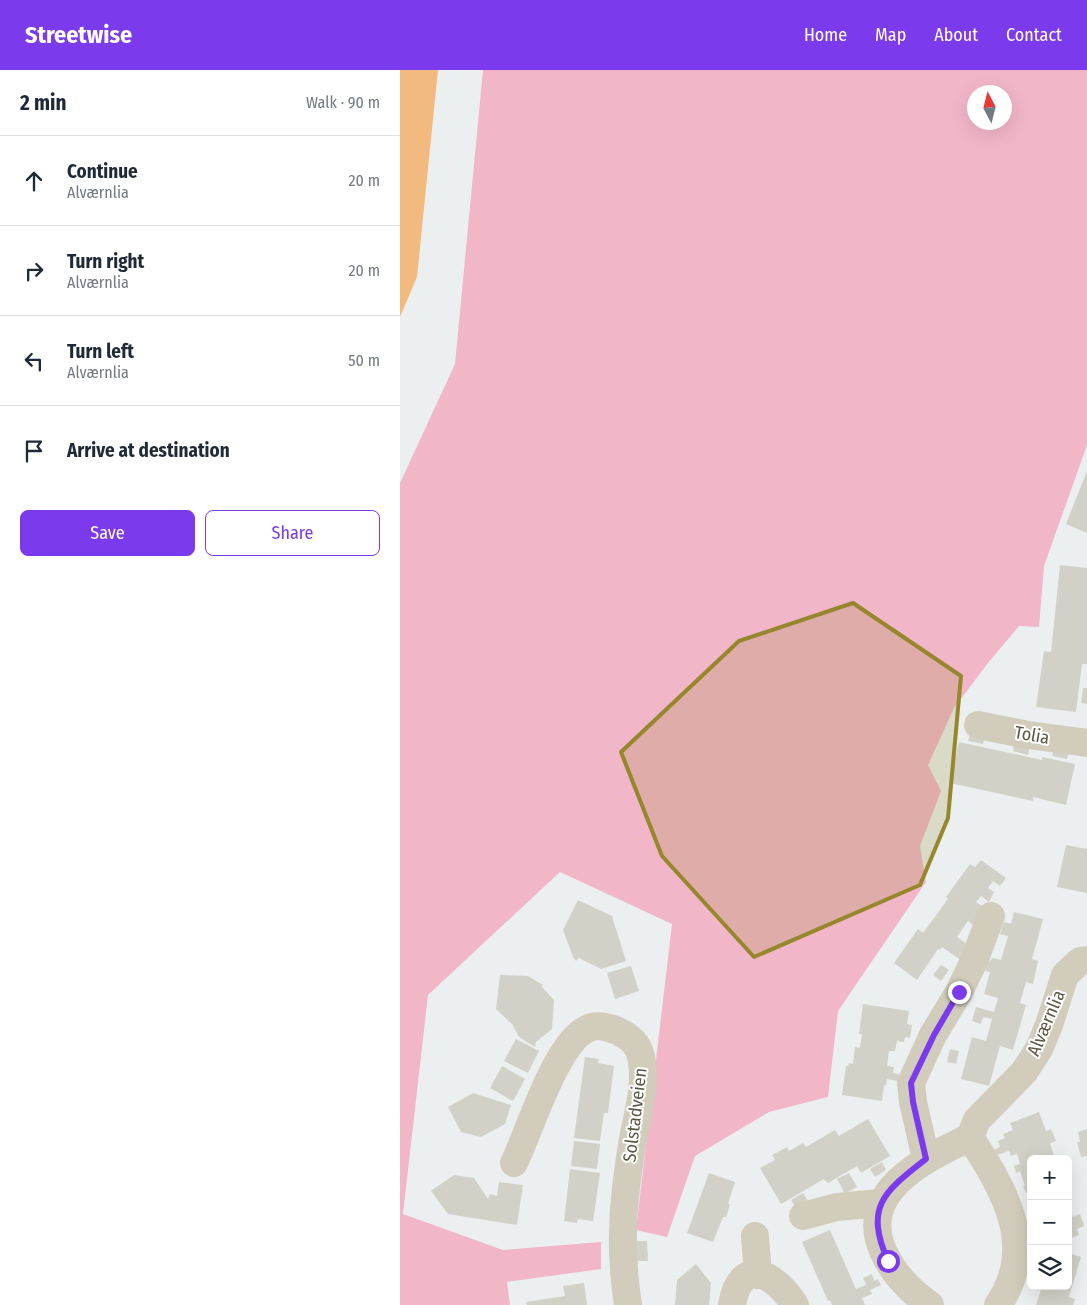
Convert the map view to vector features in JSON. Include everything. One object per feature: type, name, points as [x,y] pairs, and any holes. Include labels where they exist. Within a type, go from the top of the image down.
[{"type":"street","name":"Tolia","points":[[978,725],[1028,735],[1087,743]]},
{"type":"street","points":[[926,1159],[913,1102],[911,1083],[934,1035],[959,992],[974,961],[991,916]]},
{"type":"street","name":"Alværnlia","points":[[970,1137],[977,1120],[1024,1072],[1039,1049],[1065,975],[1080,961],[1087,960]]},
{"type":"street","name":"Solstadveien","points":[[514,1163],[545,1087],[564,1054],[576,1038],[588,1028],[601,1026],[613,1028],[629,1037],[640,1051],[642,1079],[623,1224],[622,1248],[628,1305]]},
{"type":"street","points":[[930,1305],[919,1298],[896,1275],[888,1261],[878,1236],[878,1212],[881,1203],[890,1190],[926,1159],[970,1137],[1002,1190],[1009,1206],[1016,1234],[1017,1254],[1011,1280],[1005,1296],[998,1305]]},
{"type":"street","points":[[803,1216],[837,1207],[881,1203]]},
{"type":"street","points":[[755,1236],[758,1275]]},
{"type":"street","points":[[732,1305],[734,1290],[742,1278],[747,1275],[768,1276],[778,1283],[795,1305]]},
{"type":"highlighted area","points":[[853,603],[961,676],[948,818],[920,885],[754,957],[662,856],[621,752],[739,641]]},
{"type":"shaded area","points":[[400,70],[438,70],[417,277],[400,317]]},
{"type":"shaded area","points":[[483,70],[1087,70],[1087,445],[1044,566],[1039,627],[1019,626],[988,663],[954,708],[928,765],[941,791],[920,846],[926,882],[838,1011],[828,1097],[769,1112],[695,1156],[667,1237],[636,1230],[672,924],[560,872],[428,995],[403,1214],[503,1250],[601,1242],[601,1269],[507,1282],[510,1305],[400,1305],[400,483],[455,364]]},
{"type":"building","points":[[1087,471],[1087,533],[1066,524]]},
{"type":"building","points":[[1060,565],[1087,568],[1087,664],[1082,664],[1076,712],[1036,707],[1044,651],[1051,652]]},
{"type":"building","points":[[1083,688],[1087,688],[1087,704],[1081,703]]},
{"type":"building","points":[[970,733],[985,737],[983,744],[968,741]]},
{"type":"building","points":[[959,742],[1042,760],[1042,757],[1075,764],[1066,805],[1033,797],[1033,801],[950,783]]},
{"type":"building","points":[[1014,743],[1030,747],[1028,755],[1013,751]]},
{"type":"building","points":[[1054,748],[1069,752],[1067,759],[1052,756]]},
{"type":"building","points":[[1066,845],[1087,849],[1087,893],[1057,887]]},
{"type":"building","points":[[981,860],[1006,878],[1000,886],[993,881],[988,888],[994,892],[989,902],[981,896],[976,902],[988,910],[974,926],[968,921],[957,937],[972,948],[962,961],[942,947],[940,950],[938,949],[917,980],[894,963],[918,929],[923,933],[948,899],[946,897],[970,864],[975,867]]},
{"type":"building","points":[[578,900],[612,916],[626,961],[601,969],[579,958],[576,961],[563,930]]},
{"type":"building","points":[[1014,912],[1043,919],[1032,959],[1038,961],[1033,984],[1026,982],[1020,1003],[1026,1005],[1013,1050],[1000,1046],[989,1086],[961,1079],[972,1037],[986,1041],[992,1019],[983,1017],[981,1024],[972,1021],[976,1007],[994,1012],[998,998],[984,994],[990,972],[985,971],[987,963],[993,958],[1001,960],[1008,936],[1000,934],[1004,922],[1011,924]]},
{"type":"building","points":[[941,965],[949,970],[941,981],[933,975]]},
{"type":"building","points":[[631,966],[639,991],[615,999],[607,973]]},
{"type":"building","points":[[500,975],[528,976],[543,985],[542,987],[554,1000],[552,1029],[536,1042],[535,1047],[519,1037],[512,1024],[496,1009]]},
{"type":"building","points":[[863,1004],[909,1011],[907,1024],[912,1025],[910,1038],[905,1037],[904,1042],[897,1041],[895,1051],[889,1051],[887,1066],[894,1067],[893,1073],[899,1074],[898,1081],[887,1079],[886,1085],[884,1085],[882,1101],[842,1095],[846,1066],[849,1063],[853,1064],[855,1047],[860,1048],[862,1034],[859,1034]]},
{"type":"building","points":[[516,1039],[539,1051],[528,1073],[504,1061]]},
{"type":"building","points":[[950,1049],[959,1051],[956,1064],[947,1062]]},
{"type":"building","points":[[585,1057],[599,1059],[598,1063],[614,1066],[608,1113],[604,1113],[600,1141],[574,1138]]},
{"type":"building","points":[[502,1066],[525,1079],[513,1101],[490,1088]]},
{"type":"building","points":[[473,1093],[511,1105],[505,1124],[481,1137],[461,1132],[448,1107]]},
{"type":"building","points":[[1039,1112],[1046,1131],[1051,1129],[1056,1141],[1050,1143],[1054,1155],[1027,1155],[1026,1193],[1020,1171],[1016,1173],[1014,1166],[1020,1164],[1017,1154],[1011,1156],[1009,1151],[997,1155],[995,1149],[1000,1147],[998,1141],[1005,1138],[1003,1134],[1013,1130],[1010,1123]]},
{"type":"building","points":[[868,1119],[890,1156],[861,1173],[857,1166],[828,1183],[824,1179],[781,1204],[760,1168],[775,1160],[772,1155],[787,1147],[789,1151],[803,1143],[806,1147],[835,1130],[839,1136]]},
{"type":"building","points":[[1087,1129],[1087,1156],[1081,1157],[1077,1142],[1080,1142],[1078,1132]]},
{"type":"building","points":[[574,1141],[600,1144],[597,1169],[571,1166]]},
{"type":"building","points":[[882,1162],[886,1170],[875,1177],[870,1169]]},
{"type":"building","points":[[570,1169],[600,1173],[593,1221],[578,1219],[577,1223],[564,1221]]},
{"type":"building","points":[[709,1173],[735,1182],[726,1217],[723,1217],[713,1242],[687,1233]]},
{"type":"building","points":[[849,1173],[857,1187],[845,1194],[837,1179]]},
{"type":"building","points":[[454,1175],[474,1178],[488,1199],[490,1194],[497,1196],[499,1182],[523,1185],[517,1225],[448,1214],[431,1191]]},
{"type":"building","points":[[803,1193],[808,1201],[796,1208],[791,1200]]},
{"type":"building","points":[[1072,1214],[1073,1217],[1080,1214],[1084,1226],[1077,1229],[1079,1235],[1072,1238]]},
{"type":"building","points":[[830,1230],[856,1289],[866,1285],[863,1278],[872,1274],[874,1281],[878,1279],[881,1285],[870,1290],[872,1294],[862,1298],[865,1305],[832,1305],[830,1300],[828,1301],[802,1242]]},
{"type":"building","points":[[633,1241],[647,1241],[648,1261],[634,1261]]},
{"type":"building","points":[[1072,1254],[1081,1257],[1072,1287]]},
{"type":"building","points":[[696,1264],[711,1283],[709,1305],[675,1305],[677,1280]]},
{"type":"building","points":[[584,1283],[587,1305],[527,1305],[526,1302],[565,1296],[563,1286]]},
{"type":"building","points":[[1041,1290],[1071,1290],[1069,1297],[1075,1299],[1073,1305],[1036,1305]]},
{"type":"route","points":[[888,1261],[878,1236],[878,1212],[881,1203],[890,1190],[926,1159],[913,1102],[911,1083],[934,1035],[959,992]]}]
